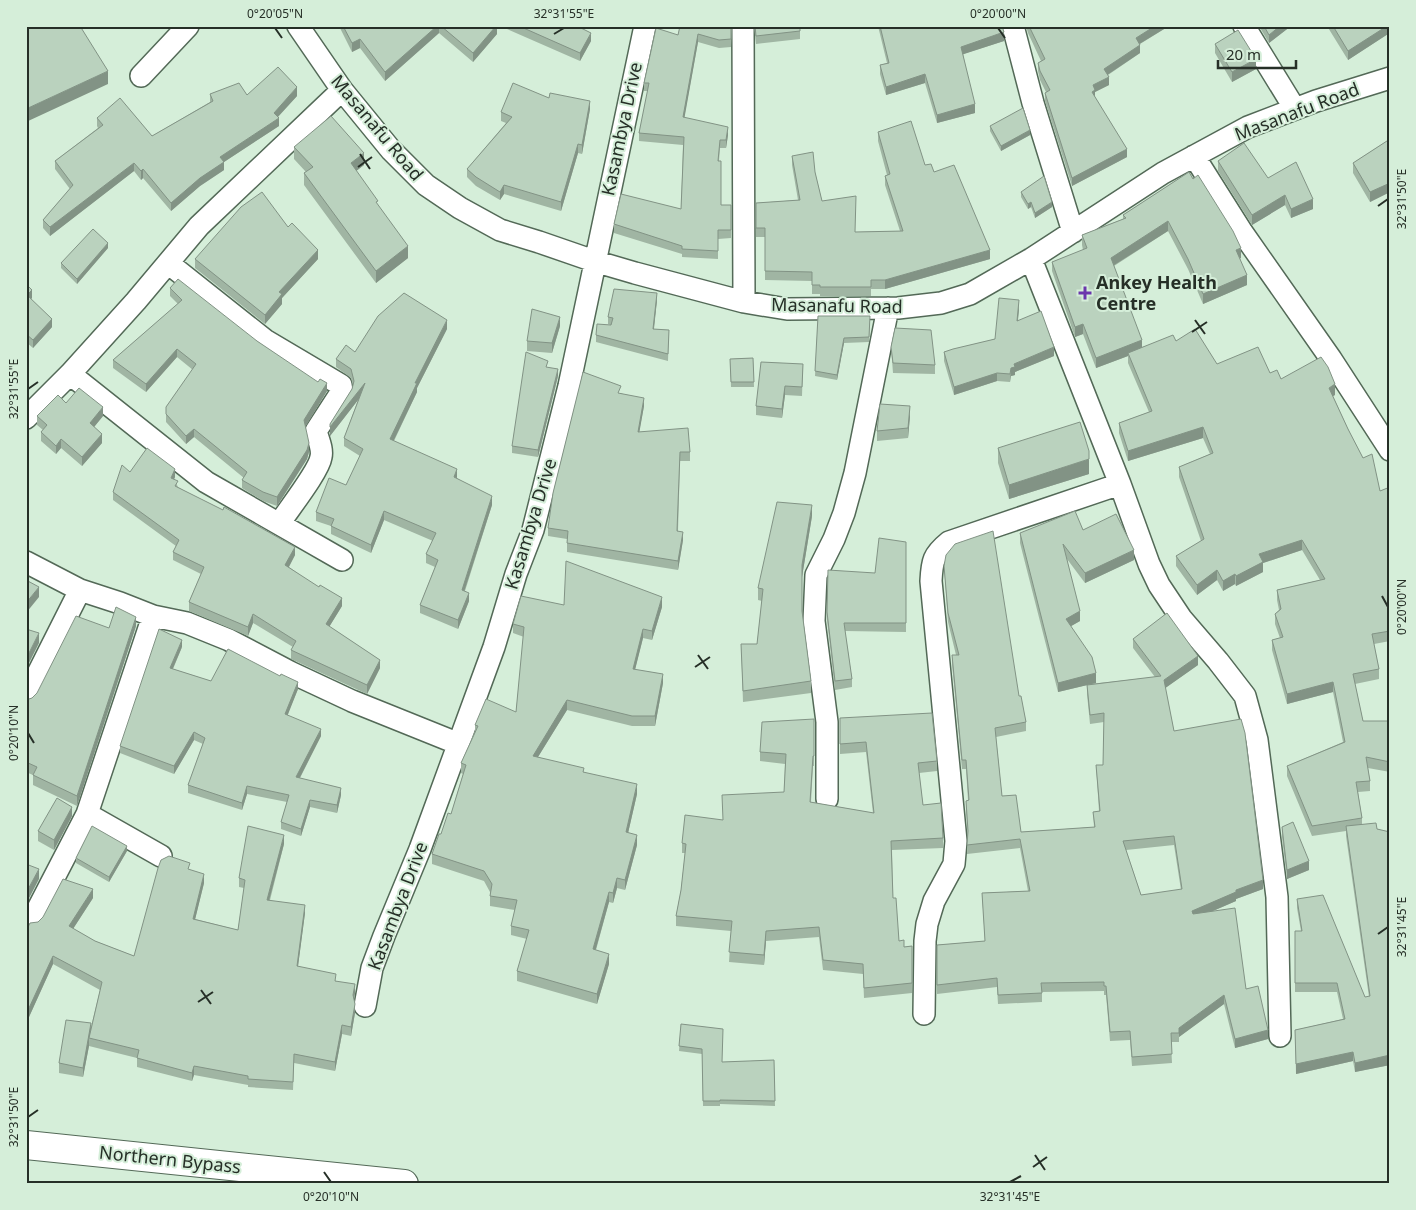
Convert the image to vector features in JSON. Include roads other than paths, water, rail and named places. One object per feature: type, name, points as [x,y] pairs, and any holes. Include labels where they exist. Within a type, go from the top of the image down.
[{"type":"highway","name":"Northern Bypass","points":[[26,1145],[404,1184]]},
{"type":"street","points":[[142,76],[188,26]]},
{"type":"street","name":"Masanafu Road","points":[[298,26],[342,90],[391,150],[426,185],[460,208],[500,230],[594,261],[744,302],[787,309],[888,308],[941,303],[970,294],[1031,259],[1163,173],[1248,126],[1390,78]]},
{"type":"street","name":"Kasambya Drive","points":[[365,1006],[372,968],[420,849],[494,647],[516,574],[533,530],[569,386],[645,26]]},
{"type":"street","points":[[743,26],[744,302]]},
{"type":"street","points":[[1013,26],[1033,104],[1073,232]]},
{"type":"street","points":[[1244,26],[1295,109]]},
{"type":"street","points":[[26,418],[70,374],[199,226],[342,90]]},
{"type":"street","points":[[1194,156],[1242,232],[1331,359],[1390,450]]},
{"type":"street","points":[[1031,259],[1120,484],[1149,564],[1159,585],[1181,618],[1245,696],[1252,717],[1257,740],[1277,897],[1280,1036]]},
{"type":"street","points":[[168,263],[265,340],[341,385],[342,391],[316,431],[321,449],[321,458],[316,469],[280,524]]},
{"type":"street","points":[[827,799],[827,722],[814,621],[816,575],[834,539],[855,473],[888,308]]},
{"type":"street","points":[[70,374],[206,482],[342,560]]},
{"type":"street","points":[[924,1014],[927,924],[934,901],[954,864],[956,841],[931,581],[932,563],[937,551],[949,542],[1120,484]]},
{"type":"street","points":[[26,562],[80,590],[153,616],[187,623],[229,640],[290,672],[352,701],[458,744]]},
{"type":"street","points":[[26,697],[80,590]]},
{"type":"street","points":[[32,920],[87,814],[153,616]]},
{"type":"street","points":[[87,814],[161,856]]},
{"type":"place","name":"Ankey Health Centre","points":[[1085,293]]}]
